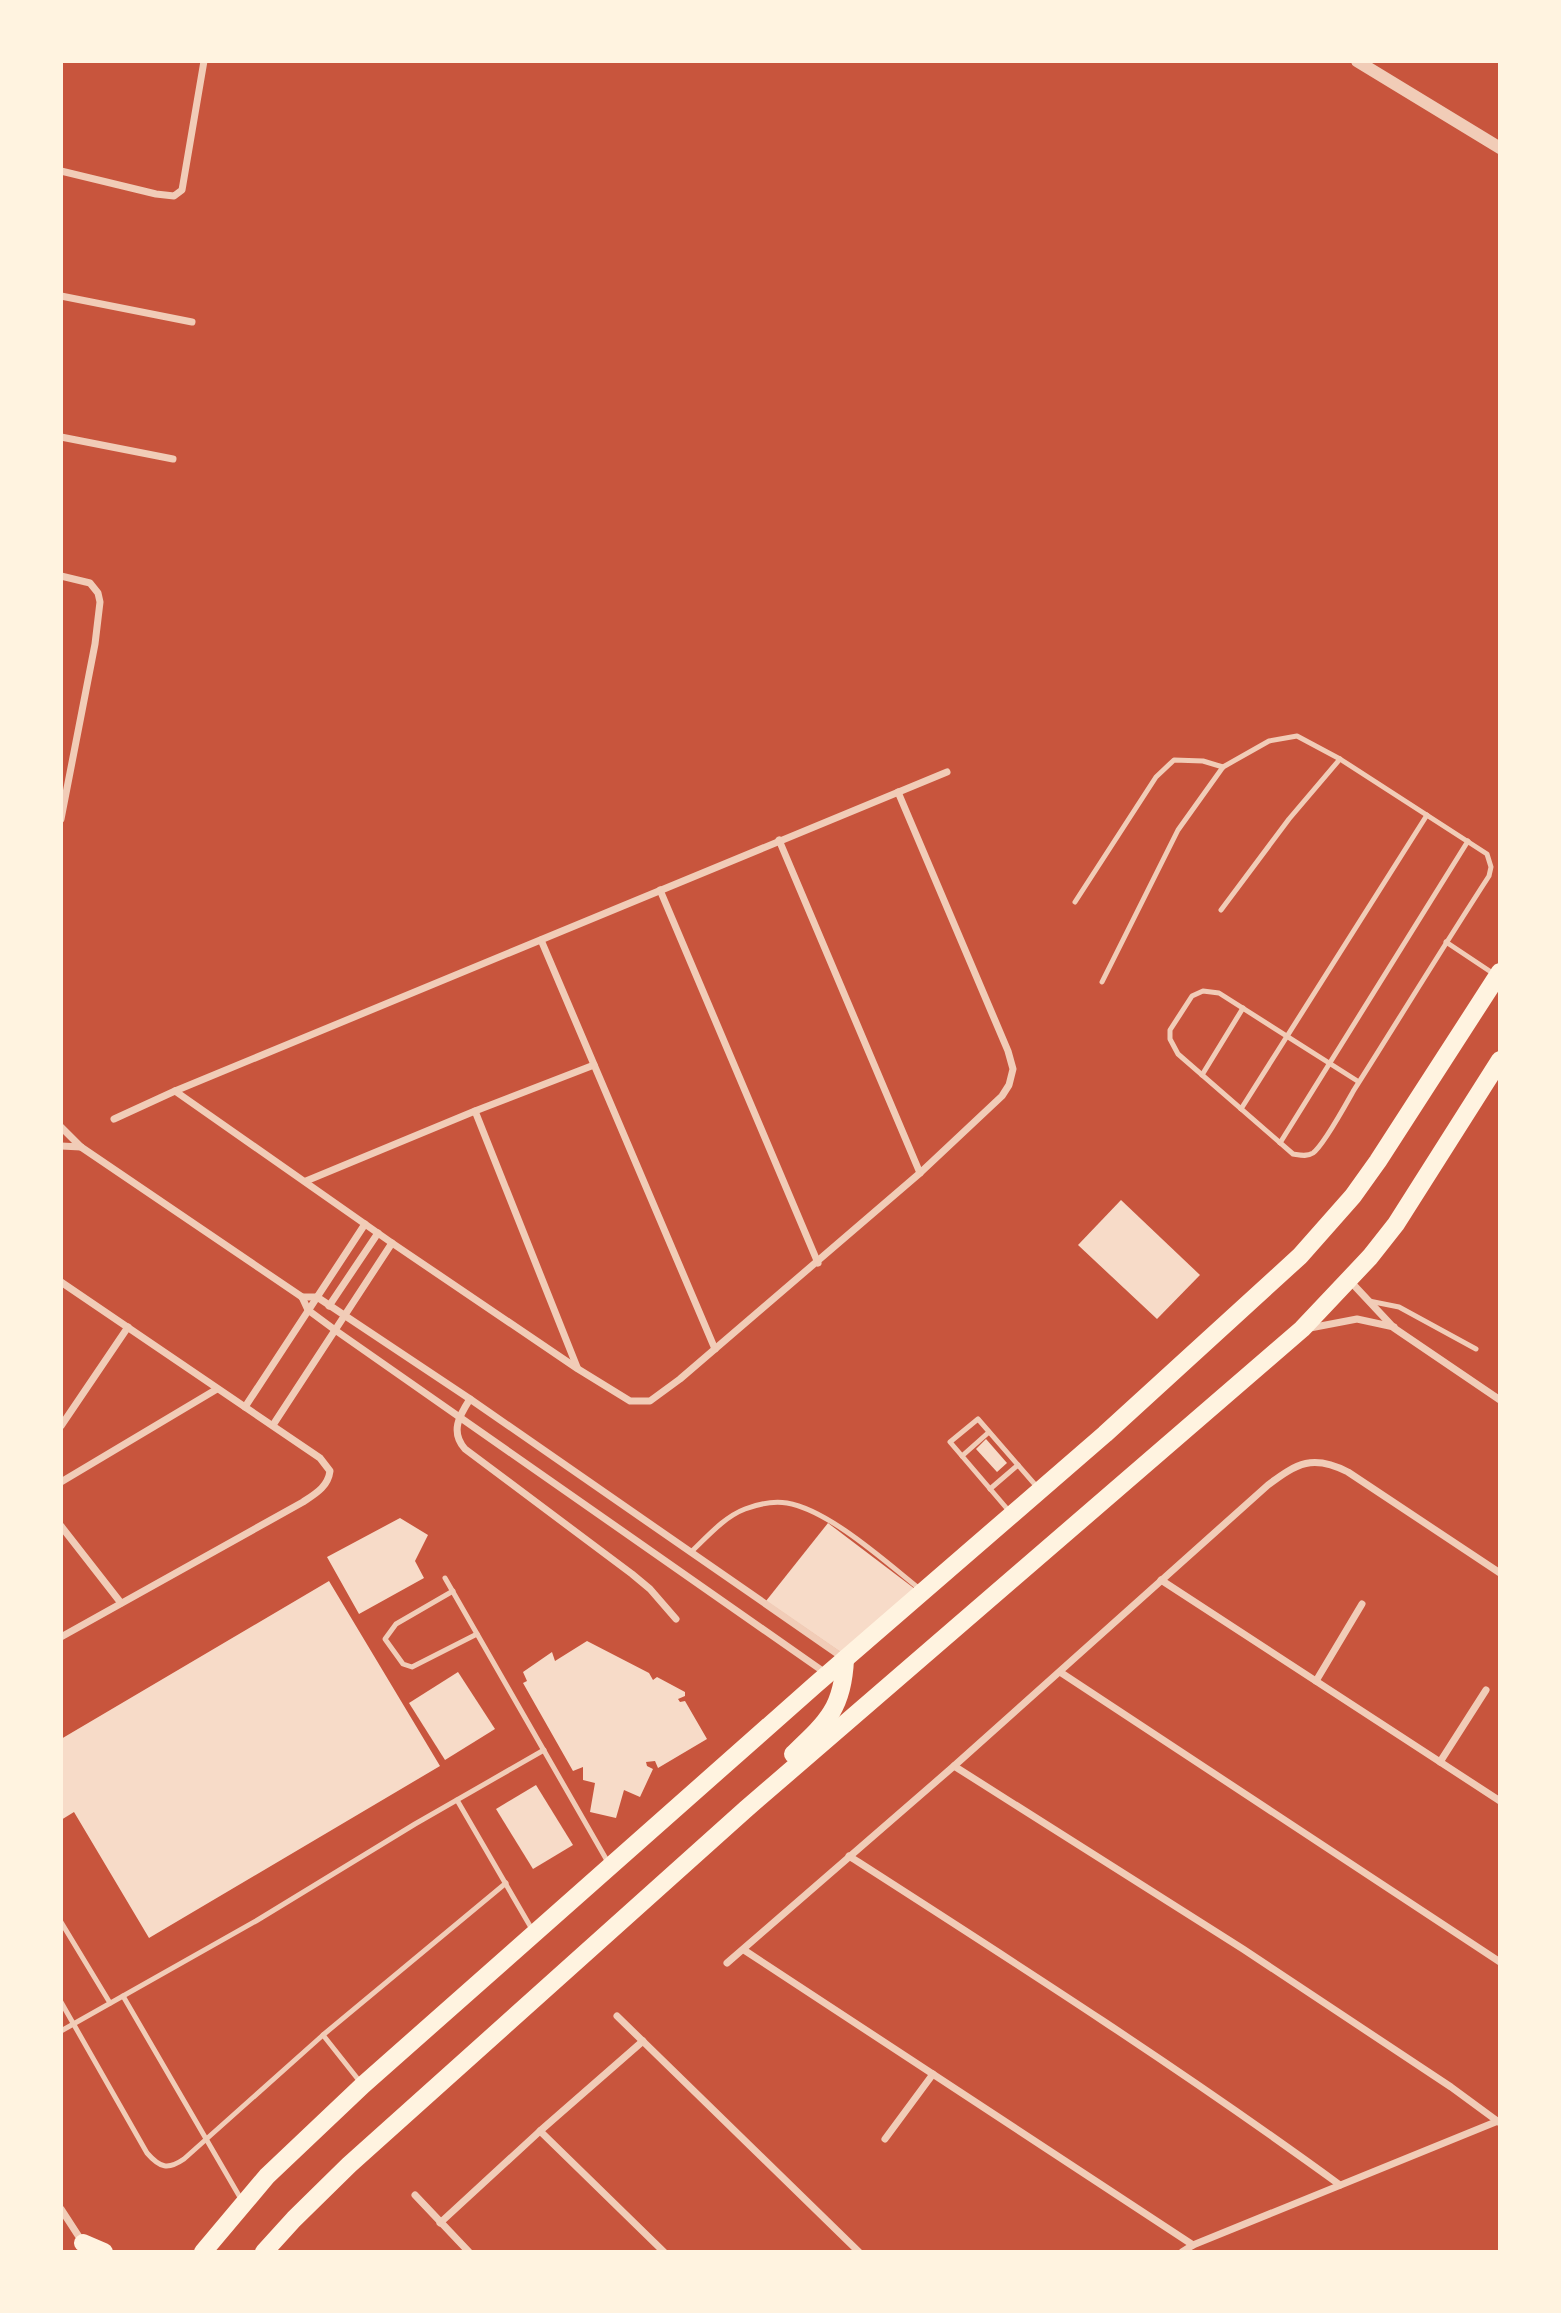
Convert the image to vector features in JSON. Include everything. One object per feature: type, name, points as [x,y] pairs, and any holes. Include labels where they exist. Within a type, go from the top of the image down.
[{"type":"main road","points":[[203,2252],[267,2176],[363,2085],[845,1659],[1041,1490],[1254,1301],[1300,1256],[1353,1196],[1404,1123],[1498,974]]},
{"type":"main road","points":[[264,2252],[349,2165],[746,1809],[1302,1329],[1349,1280],[1396,1224],[1500,1060]]},
{"type":"main road","points":[[746,1809],[767,1779],[824,1725],[842,1691],[845,1659]]},
{"type":"main road","points":[[86,2248],[104,2252]]},
{"type":"street","points":[[61,171],[174,196],[181,190],[185,173],[204,61]]},
{"type":"street","points":[[1357,61],[1500,148]]},
{"type":"street","points":[[61,296],[192,322]]},
{"type":"street","points":[[61,437],[173,459]]},
{"type":"street","points":[[61,576],[90,583],[98,593],[99,616],[61,819]]},
{"type":"street","points":[[114,1119],[175,1091],[947,772]]},
{"type":"street","points":[[175,1091],[578,1369],[631,1401],[650,1401],[818,1263],[920,1173],[1002,1096],[1009,1085],[1013,1069],[1008,1051],[898,792]]},
{"type":"street","points":[[779,840],[920,1173]]},
{"type":"street","points":[[660,890],[818,1263]]},
{"type":"street","points":[[541,940],[715,1349]]},
{"type":"street","points":[[306,1181],[594,1065]]},
{"type":"street","points":[[475,1111],[578,1369]]},
{"type":"street","points":[[61,1127],[81,1147],[302,1297],[308,1310],[335,1330],[828,1674]]},
{"type":"street","points":[[61,1146],[81,1147]]},
{"type":"street","points":[[245,1407],[365,1224]]},
{"type":"street","points":[[329,1306],[378,1233]]},
{"type":"street","points":[[273,1425],[392,1243]]},
{"type":"street","points":[[1349,1280],[1395,1328],[1500,1400]]},
{"type":"street","points":[[61,1282],[320,1458],[330,1471],[326,1484],[303,1502],[61,1637]]},
{"type":"street","points":[[302,1297],[317,1297],[470,1399],[845,1659]]},
{"type":"street","points":[[1302,1329],[1357,1319],[1395,1328]]},
{"type":"street","points":[[61,1426],[128,1327]]},
{"type":"street","points":[[61,1482],[217,1388]]},
{"type":"street","points":[[470,1399],[459,1417],[457,1429],[459,1443],[471,1456],[641,1581],[676,1619]]},
{"type":"street","points":[[727,1963],[954,1766],[1268,1485],[1301,1463],[1326,1463],[1348,1472],[1500,1573]]},
{"type":"street","points":[[61,1526],[121,1602]]},
{"type":"street","points":[[1161,1580],[1500,1801]]},
{"type":"street","points":[[1316,1681],[1362,1605]]},
{"type":"street","points":[[1060,1672],[1500,1962]]},
{"type":"street","points":[[1440,1762],[1486,1690]]},
{"type":"street","points":[[954,1766],[1243,1950],[1451,2087],[1499,2122]]},
{"type":"street","points":[[849,1856],[1119,2032],[1277,2138],[1340,2185]]},
{"type":"street","points":[[744,1950],[1193,2245]]},
{"type":"street","points":[[617,2016],[859,2252]]},
{"type":"street","points":[[440,2223],[643,2041]]},
{"type":"street","points":[[885,2140],[933,2074]]},
{"type":"street","points":[[1182,2252],[1193,2245],[1499,2122]]},
{"type":"street","points":[[540,2131],[664,2252]]},
{"type":"street","points":[[415,2195],[469,2252]]},
{"type":"street","points":[[61,2210],[86,2248]]},
{"type":"lane","points":[[1102,982],[1178,830],[1223,767],[1269,741],[1297,736],[1340,759],[1487,854],[1491,867],[1489,877],[1315,1152],[1305,1156],[1293,1154],[1178,1054],[1170,1039],[1170,1030],[1192,996],[1203,991],[1219,993],[1359,1082]]},
{"type":"lane","points":[[1221,910],[1289,819],[1340,759]]},
{"type":"lane","points":[[1075,902],[1156,777],[1165,768],[1174,760],[1203,761],[1223,767]]},
{"type":"lane","points":[[1241,1109],[1427,815]]},
{"type":"lane","points":[[1280,1143],[1468,841]]},
{"type":"lane","points":[[1446,943],[1498,974]]},
{"type":"lane","points":[[1202,1075],[1243,1008]]},
{"type":"lane","points":[[1369,1301],[1399,1307],[1476,1349]]},
{"type":"lane","points":[[1012,1515],[950,1442],[978,1419],[1041,1490]]},
{"type":"lane","points":[[962,1456],[989,1432]]},
{"type":"lane","points":[[990,1489],[1018,1465]]},
{"type":"lane","points":[[691,1552],[720,1525],[743,1510],[771,1502],[789,1503],[829,1521],[923,1592]]},
{"type":"lane","points":[[445,1578],[610,1867]]},
{"type":"lane","points":[[453,1591],[396,1624],[385,1639],[403,1664],[412,1667],[477,1634]]},
{"type":"lane","points":[[61,2031],[257,1921],[544,1750]]},
{"type":"lane","points":[[457,1800],[534,1934]]},
{"type":"lane","points":[[61,2002],[147,2153],[164,2168],[170,2167],[184,2159],[323,2035],[506,1883]]},
{"type":"lane","points":[[61,1922],[110,2003]]},
{"type":"lane","points":[[124,1996],[243,2202]]},
{"type":"lane","points":[[323,2035],[363,2085]]},
{"type":"building","points":[[1121,1200],[1200,1275],[1157,1319],[1078,1245]]},
{"type":"building","points":[[986,1439],[1007,1463],[997,1472],[976,1449]]},
{"type":"building","points":[[400,1518],[428,1535],[415,1561],[424,1578],[359,1614],[327,1557]]},
{"type":"building","points":[[828,1523],[919,1592],[846,1656],[766,1601]]},
{"type":"building","points":[[329,1581],[440,1766],[149,1938],[74,1812],[61,1820],[61,1739]]},
{"type":"building","points":[[587,1641],[649,1673],[653,1680],[657,1677],[685,1692],[685,1696],[678,1699],[680,1702],[685,1701],[707,1739],[658,1768],[655,1761],[646,1762],[647,1766],[653,1769],[640,1797],[624,1790],[616,1818],[590,1812],[595,1783],[583,1780],[583,1767],[573,1771],[523,1683],[527,1681],[523,1672],[552,1652],[555,1661]]},
{"type":"building","points":[[458,1672],[495,1729],[445,1760],[409,1703]]},
{"type":"building","points":[[536,1785],[573,1845],[533,1869],[496,1809]]}]
